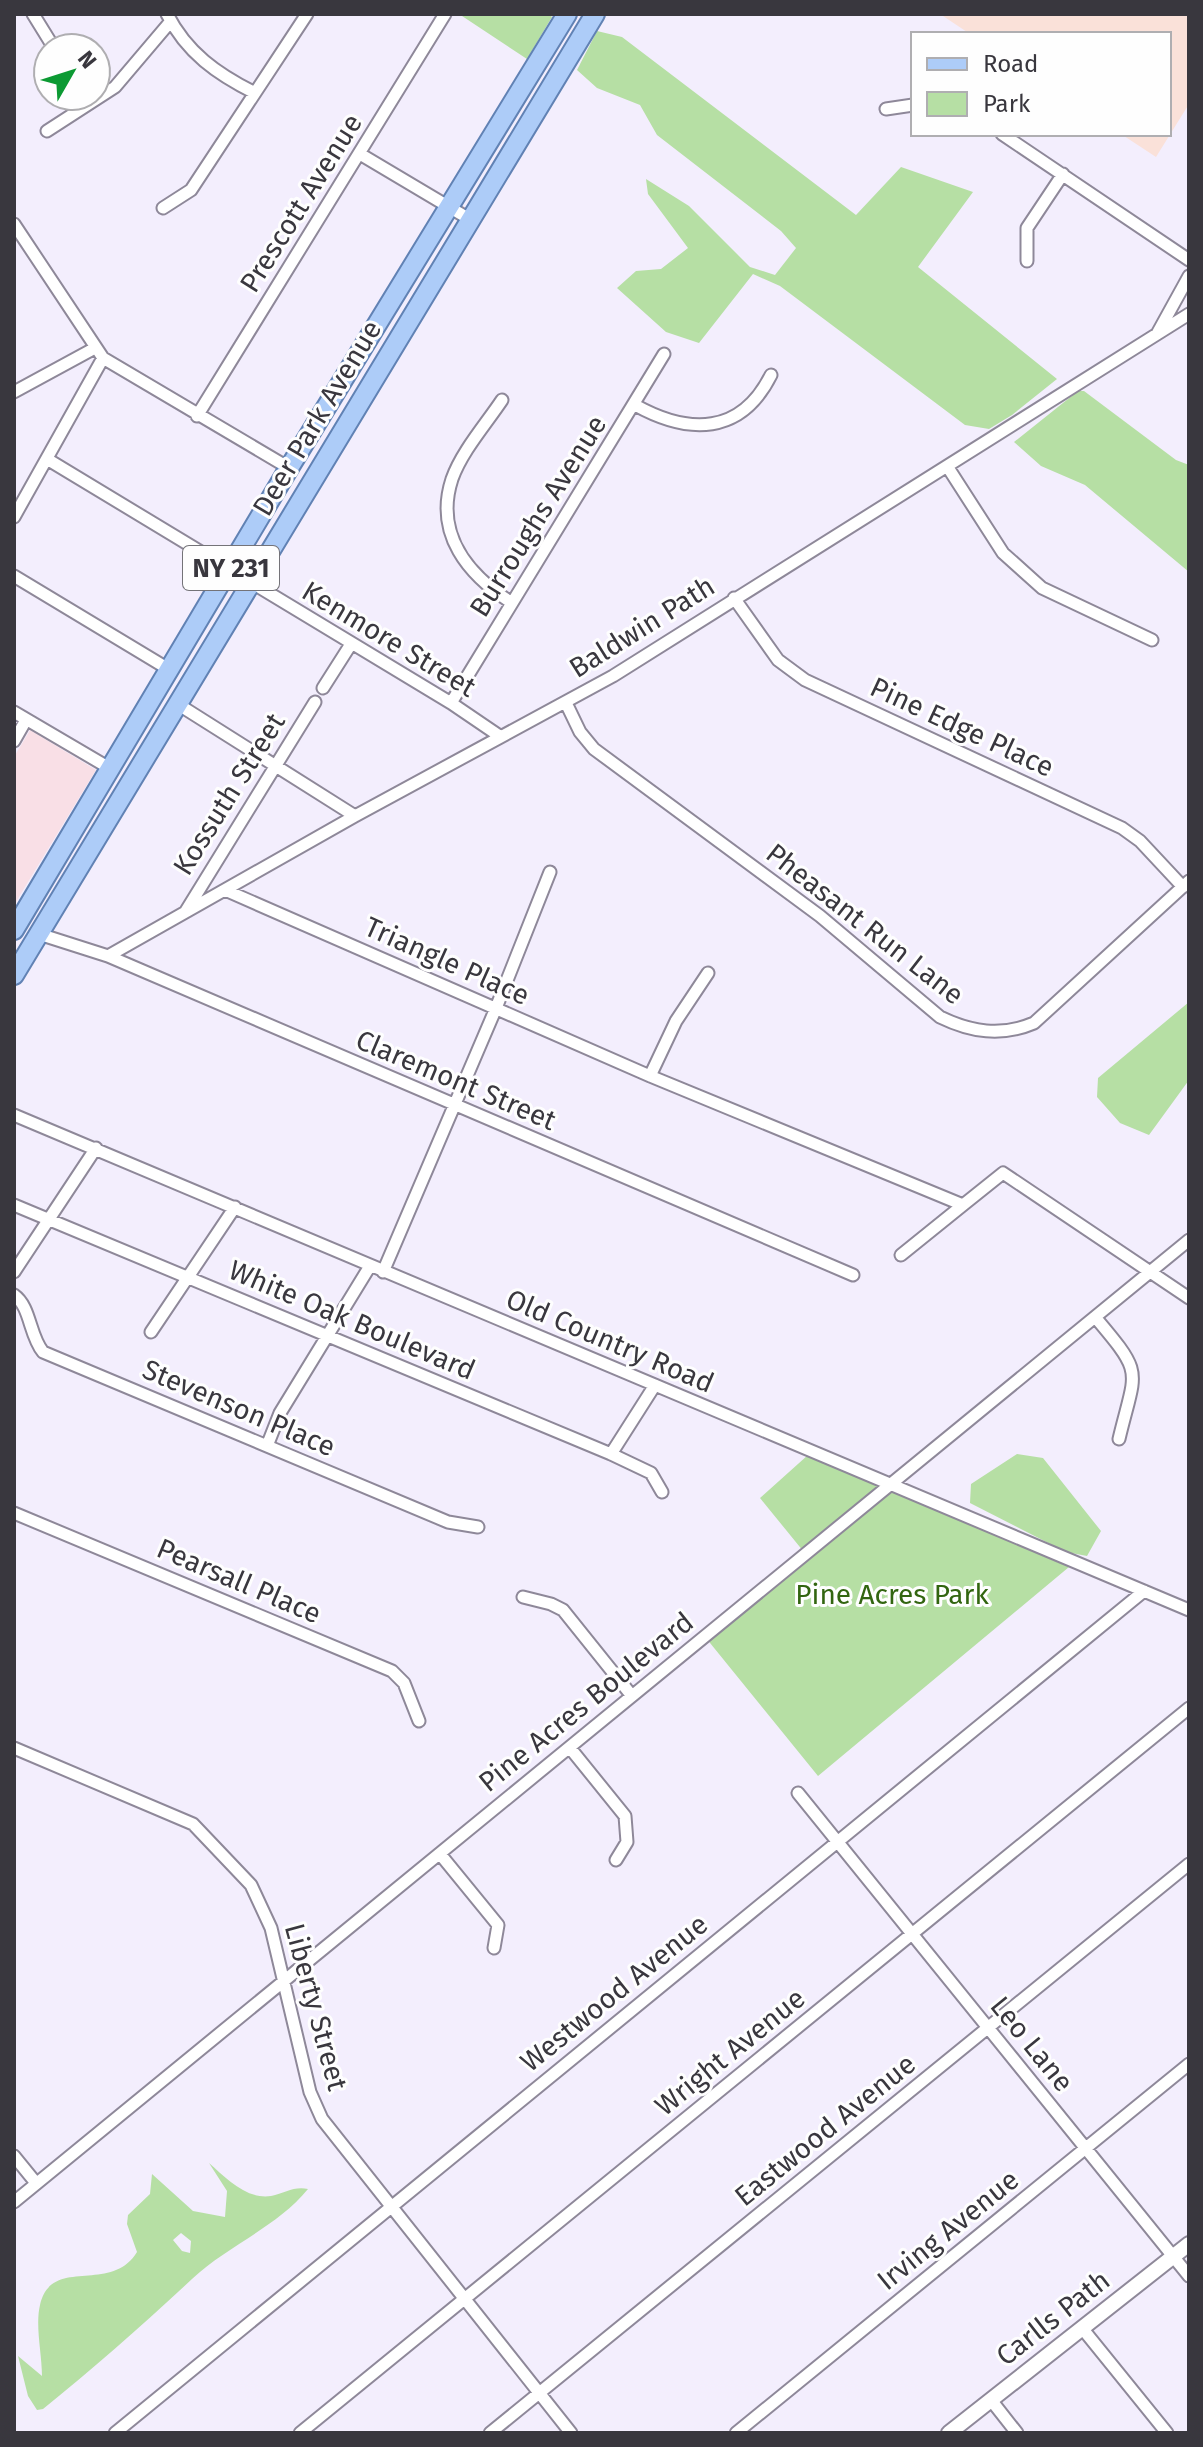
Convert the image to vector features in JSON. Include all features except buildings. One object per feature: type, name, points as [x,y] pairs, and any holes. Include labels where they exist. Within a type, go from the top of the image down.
[{"type":"main road","name":"Deer Park Avenue","points":[[14,930],[289,468],[567,14]]},
{"type":"main road","name":"Deer Park Avenue","points":[[14,975],[595,14]]},
{"type":"street","points":[[33,14],[44,32]]},
{"type":"street","points":[[163,208],[191,190],[307,14]]},
{"type":"street","name":"Prescott Avenue","points":[[197,416],[445,14]]},
{"type":"street","points":[[112,88],[169,18],[195,54],[213,71],[255,93]]},
{"type":"street","points":[[886,109],[911,105]]},
{"type":"street","points":[[47,131],[71,112]]},
{"type":"street","points":[[1005,136],[1189,260]]},
{"type":"street","points":[[360,154],[471,220]]},
{"type":"street","points":[[1027,261],[1027,228],[1063,174]]},
{"type":"street","points":[[14,224],[103,358],[289,468]]},
{"type":"street","points":[[1157,335],[1189,276]]},
{"type":"street","name":"Baldwin Path","points":[[108,956],[355,816],[566,703],[1189,314]]},
{"type":"street","points":[[14,392],[95,348]]},
{"type":"street","name":"Burroughs Avenue","points":[[451,703],[664,354]]},
{"type":"street","points":[[14,517],[103,358]]},
{"type":"street","points":[[635,405],[656,417],[678,423],[723,422],[759,398],[771,375]]},
{"type":"street","points":[[502,400],[453,478],[449,519],[453,542],[463,562],[512,603]]},
{"type":"street","name":"Kenmore Street","points":[[47,459],[451,703],[501,737]]},
{"type":"street","points":[[947,466],[1003,553],[1042,588],[1152,640]]},
{"type":"street","points":[[14,576],[170,670]]},
{"type":"street","name":"Pine Edge Place","points":[[734,598],[778,660],[805,680],[1122,828],[1186,884]]},
{"type":"street","points":[[323,688],[351,644]]},
{"type":"street","name":"Kossuth Street","points":[[185,911],[315,702]]},
{"type":"street","points":[[176,703],[355,816]]},
{"type":"street","name":"Pheasant Run Lane","points":[[566,703],[580,732],[618,769],[820,916],[940,1017],[963,1028],[1014,1032],[1034,1023],[1186,884]]},
{"type":"street","points":[[14,712],[111,769]]},
{"type":"street","points":[[14,741],[26,720]]},
{"type":"street","points":[[383,1272],[496,1008],[550,872]]},
{"type":"street","name":"Triangle Place","points":[[225,890],[650,1076],[963,1205]]},
{"type":"street","name":"Claremont Street","points":[[39,934],[108,956],[853,1275]]},
{"type":"street","points":[[650,1076],[676,1021],[708,973]]},
{"type":"street","name":"Old Country Road","points":[[14,1115],[1189,1610]]},
{"type":"street","points":[[14,1272],[96,1148]]},
{"type":"street","points":[[901,1255],[1003,1173],[1189,1298]]},
{"type":"street","name":"White Oak Boulevard","points":[[14,1205],[611,1454],[651,1473],[662,1492]]},
{"type":"street","points":[[151,1332],[235,1207]]},
{"type":"street","name":"Pine Acres Boulevard","points":[[14,2202],[1189,1240]]},
{"type":"street","points":[[267,1446],[280,1413],[370,1266]]},
{"type":"street","name":"Stevenson Place","points":[[14,1295],[20,1299],[32,1338],[43,1352],[448,1522],[478,1527]]},
{"type":"street","points":[[1095,1317],[1129,1360],[1135,1375],[1119,1439]]},
{"type":"street","points":[[611,1454],[655,1385]]},
{"type":"street","name":"Pearsall Place","points":[[14,1513],[392,1671],[404,1683],[419,1721]]},
{"type":"street","name":"Westwood Avenue","points":[[115,2433],[1144,1591]]},
{"type":"street","points":[[523,1597],[563,1610],[632,1696]]},
{"type":"street","name":"Wright Avenue","points":[[300,2433],[1189,1708]]},
{"type":"street","name":"Liberty Street","points":[[14,1748],[193,1824],[229,1859],[263,1905],[310,2092],[322,2119],[571,2433]]},
{"type":"street","points":[[570,1748],[625,1816],[627,1842],[616,1860]]},
{"type":"street","name":"Leo Lane","points":[[798,1793],[1189,2276]]},
{"type":"street","points":[[440,1854],[498,1925],[494,1948]]},
{"type":"street","name":"Eastwood Avenue","points":[[490,2433],[1189,1864]]},
{"type":"street","name":"Irving Avenue","points":[[736,2433],[1189,2064]]},
{"type":"street","points":[[14,2156],[36,2183]]},
{"type":"street","name":"Carlls Path","points":[[949,2433],[1189,2244]]},
{"type":"street","points":[[1082,2328],[1167,2433]]},
{"type":"street","points":[[991,2400],[1017,2433]]},
{"type":"shaded area","points":[[940,14],[1189,14],[1189,104],[1171,133],[1171,32],[967,32]]},
{"type":"shaded area","points":[[1124,136],[1169,136],[1156,157]]},
{"type":"shaded area","points":[[30,730],[96,770],[14,905],[14,757]]},
{"type":"green space","points":[[459,14],[549,14],[552,17],[527,59]]},
{"type":"green space","points":[[597,31],[622,37],[856,215],[901,167],[973,192],[918,267],[1057,379],[989,429],[965,425],[780,286],[753,274],[699,343],[666,332],[617,288],[636,271],[661,269],[688,248],[648,194],[646,179],[689,206],[750,267],[775,275],[796,248],[781,231],[657,135],[640,105],[597,88],[577,70]]},
{"type":"green space","points":[[1078,391],[1084,391],[1176,460],[1189,465],[1189,572],[1085,485],[1041,466],[1014,442]]},
{"type":"green space","points":[[1189,1002],[1189,1080],[1149,1135],[1120,1123],[1097,1097],[1098,1078]]},
{"type":"green space","points":[[1017,1454],[1043,1458],[1101,1531],[1087,1556],[1066,1552],[970,1503],[971,1484]]},
{"type":"green space","name":"Pine Acres Park","points":[[808,1455],[1069,1567],[818,1776],[706,1638],[808,1557],[760,1498]]},
{"type":"green space","points":[[209,2163],[237,2187],[254,2195],[271,2196],[294,2189],[308,2189],[281,2215],[206,2267],[81,2377],[43,2409],[37,2410],[28,2396],[18,2356],[42,2376],[38,2322],[46,2290],[56,2282],[112,2271],[126,2265],[137,2252],[127,2224],[128,2215],[150,2194],[152,2174],[193,2211],[225,2217],[227,2191]],"holes":[[[181,2233],[191,2241],[190,2253],[182,2251],[173,2240]]]}]
